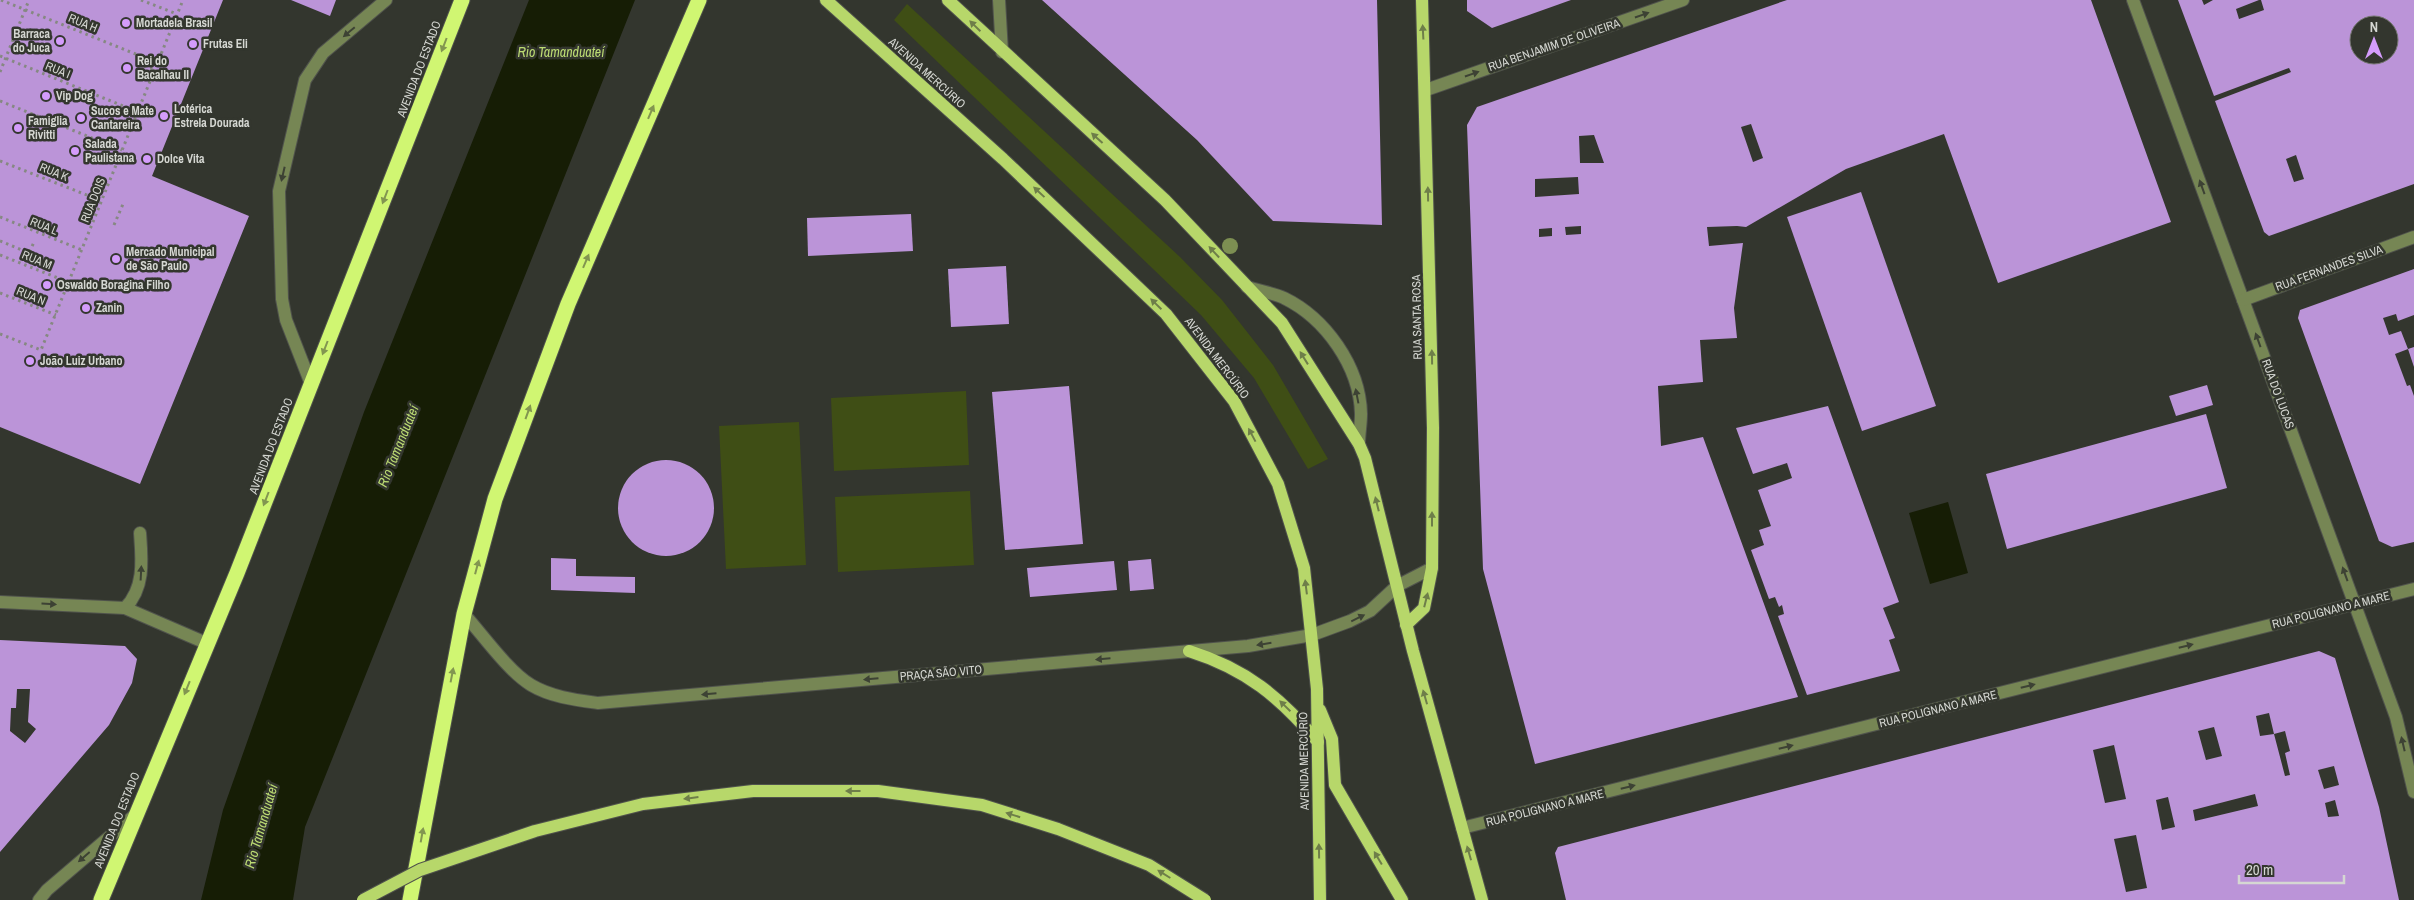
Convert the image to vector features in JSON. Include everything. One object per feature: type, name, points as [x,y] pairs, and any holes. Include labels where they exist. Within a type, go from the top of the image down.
[{"type":"highway","name":"AVENIDA DO ESTADO","points":[[101,900],[206,643],[237,573],[462,0]]},
{"type":"highway","points":[[410,900],[464,614],[495,499],[568,304],[699,0]]},
{"type":"main road","name":"AVENIDA MERCÚRIO","points":[[826,0],[1003,159],[1166,314],[1234,401],[1278,484],[1304,568],[1312,635],[1317,703],[1320,900]]},
{"type":"main road","points":[[948,0],[1002,52],[1165,200],[1282,323],[1358,444],[1366,458],[1406,625],[1482,900]]},
{"type":"main road","name":"RUA SANTA ROSA","points":[[1406,625],[1424,608],[1432,568],[1433,428],[1426,90],[1422,0]]},
{"type":"main road","points":[[1189,651],[1218,661],[1254,680],[1286,707],[1318,742]]},
{"type":"main road","points":[[1317,703],[1332,739],[1335,785],[1402,900]]},
{"type":"main road","points":[[363,900],[420,870],[535,831],[643,804],[753,791],[878,791],[982,805],[1058,829],[1149,865],[1205,900]]},
{"type":"street","points":[[311,384],[286,320],[282,299],[279,191],[305,80],[323,53],[386,0]]},
{"type":"street","points":[[998,0],[1002,52]]},
{"type":"street","name":"RUA BENJAMIM DE OLIVEIRA","points":[[1426,90],[1683,0]]},
{"type":"street","name":"RUA DO LUCAS","points":[[2133,0],[2356,604],[2396,717],[2414,792]]},
{"type":"street","name":"RUA FERNANDES SILVA","points":[[2243,300],[2414,237]]},
{"type":"street","points":[[1247,288],[1282,297],[1309,313],[1342,352],[1354,380],[1361,412],[1358,444]]},
{"type":"street","points":[[125,608],[132,601],[140,582],[140,533]]},
{"type":"street","name":"PRAÇA SÃO VITO","points":[[464,614],[513,670],[531,685],[562,698],[598,703],[1248,646],[1312,635],[1361,616],[1397,586],[1432,568]]},
{"type":"street","name":"RUA POLIGNANO A MARE","points":[[1462,828],[2414,589]]},
{"type":"street","points":[[0,602],[125,608],[206,643]]},
{"type":"street","points":[[38,900],[86,855],[136,814]]},
{"type":"path","name":"RUA H","points":[[2,0],[158,63]]},
{"type":"path","points":[[0,72],[29,0]]},
{"type":"path","points":[[142,0],[177,14]]},
{"type":"path","name":"RUA DOIS","points":[[0,334],[41,350],[183,0]]},
{"type":"path","name":"RUA I","points":[[0,56],[138,112]]},
{"type":"path","points":[[144,66],[155,70]]},
{"type":"path","points":[[0,101],[122,150]]},
{"type":"path","name":"RUA K","points":[[0,160],[102,201]]},
{"type":"path","points":[[114,225],[123,204]]},
{"type":"path","name":"RUA L","points":[[0,218],[82,250]]},
{"type":"path","points":[[0,241],[29,253],[34,242]]},
{"type":"path","name":"RUA M","points":[[0,255],[68,282]]},
{"type":"path","name":"RUA N","points":[[0,293],[56,315]]},
{"type":"green space","points":[[907,4],[1180,257],[1222,300],[1273,365],[1328,459],[1308,469],[1254,378],[1201,315],[894,20]]},
{"type":"green space","points":[[966,391],[969,465],[834,471],[831,398]]},
{"type":"green space","points":[[799,422],[806,565],[726,569],[719,426]]},
{"type":"green space","points":[[970,491],[974,565],[838,572],[835,497]]},
{"type":"water","name":"Rio Tamanduateí","points":[[529,0],[635,0],[305,827],[293,900],[201,900],[223,810],[364,412]]},
{"type":"water","points":[[1948,502],[1968,573],[1930,584],[1909,513]]},
{"type":"building","name":"Mercado Municipal de São Paulo","points":[[0,0],[223,0],[152,176],[249,216],[140,484],[0,427]]},
{"type":"building","points":[[291,0],[336,0],[330,16]]},
{"type":"building","points":[[1042,0],[1377,0],[1382,225],[1273,221],[1197,140]]},
{"type":"building","points":[[1467,0],[1571,0],[1492,28],[1467,11]]},
{"type":"building","points":[[1787,0],[2091,0],[2171,222],[1998,283],[1944,134],[1846,169],[1746,227],[1707,227],[1709,246],[1743,243],[1734,308],[1737,338],[1700,340],[1703,382],[1658,386],[1661,446],[1703,437],[1798,697],[1535,764],[1483,569],[1467,125],[1477,107]],"holes":[[[1751,124],[1763,158],[1753,162],[1741,127]],[[1594,135],[1604,163],[1580,163],[1579,136]],[[1578,177],[1579,194],[1535,197],[1535,179]],[[1581,226],[1581,234],[1566,235],[1565,227]],[[1552,228],[1552,236],[1539,237],[1539,229]]]},
{"type":"building","points":[[2178,0],[2202,0],[2204,5],[2213,0],[2259,0],[2236,9],[2239,19],[2264,10],[2261,0],[2414,0],[2414,184],[2269,236],[2264,232],[2215,101],[2291,72],[2289,68],[2214,96]],"holes":[[[2296,155],[2304,179],[2294,182],[2286,159]]]},
{"type":"building","points":[[1861,192],[1936,406],[1862,431],[1787,217]]},
{"type":"building","points":[[911,214],[913,251],[808,256],[807,218]]},
{"type":"building","points":[[1006,266],[1009,324],[951,327],[948,269]]},
{"type":"building","points":[[2414,269],[2414,315],[2398,321],[2396,314],[2383,318],[2389,335],[2401,331],[2408,349],[2395,354],[2407,386],[2410,385],[2414,396],[2414,542],[2392,547],[2379,541],[2298,318],[2300,310]]},
{"type":"building","points":[[2414,347],[2414,367],[2408,349]]},
{"type":"building","points":[[2207,385],[2213,405],[2176,416],[2169,396]]},
{"type":"building","points":[[1069,386],[1083,544],[1005,550],[992,392]]},
{"type":"building","points":[[1828,406],[1899,602],[1883,608],[1895,638],[1889,640],[1900,671],[1807,695],[1778,616],[1784,614],[1782,605],[1779,607],[1775,597],[1769,599],[1751,550],[1764,545],[1759,530],[1771,526],[1758,490],[1792,478],[1787,463],[1753,474],[1736,428]]},
{"type":"building","points":[[2206,414],[2227,488],[2007,549],[1986,474]]},
{"type":"building","points":[[666,460],[684,464],[700,474],[710,490],[714,508],[710,526],[700,542],[684,552],[666,556],[648,552],[632,542],[622,526],[618,508],[622,490],[632,474],[648,464]]},
{"type":"building","points":[[551,558],[576,559],[576,576],[635,577],[635,593],[551,590]]},
{"type":"building","points":[[1151,559],[1154,589],[1130,591],[1128,561]]},
{"type":"building","points":[[1114,561],[1117,590],[1030,597],[1027,568]]},
{"type":"building","points":[[0,640],[125,646],[137,659],[132,683],[109,725],[0,852]],"holes":[[[17,689],[30,689],[28,722],[36,729],[25,743],[10,731],[11,708],[16,708]]]},
{"type":"building","points":[[2319,651],[2335,658],[2379,807],[2399,900],[1566,900],[1555,853],[1558,847]],"holes":[[[2269,713],[2274,734],[2260,736],[2256,716]],[[2214,727],[2222,756],[2206,760],[2198,731]],[[2285,731],[2290,751],[2285,753],[2290,775],[2285,776],[2274,734]],[[2114,745],[2126,799],[2105,803],[2093,750]],[[2334,766],[2339,785],[2324,789],[2318,770]],[[2255,794],[2258,806],[2195,821],[2193,810]],[[2168,797],[2175,827],[2162,830],[2156,800]],[[2335,800],[2339,816],[2328,817],[2325,803]],[[2136,835],[2147,888],[2126,892],[2114,839]]]},
{"type":"place","name":"Mortadela Brasil","points":[[126,23]]},
{"type":"place","name":"Barraca do Juca","points":[[60,41]]},
{"type":"place","name":"Frutas Eli","points":[[193,44]]},
{"type":"place","name":"Rei do Bacalhau II","points":[[127,68]]},
{"type":"place","name":"Vip Dog","points":[[46,96]]},
{"type":"place","name":"Lotérica Estrela Dourada","points":[[164,116]]},
{"type":"place","name":"Sucos e Mate Cantareira","points":[[81,118]]},
{"type":"place","name":"Famiglia Rivitti","points":[[18,128]]},
{"type":"place","name":"Salada Paulistana","points":[[75,151]]},
{"type":"place","name":"Dolce Vita","points":[[147,159]]},
{"type":"place","name":"Mercado Municipal de São Paulo","points":[[116,259]]},
{"type":"place","name":"Oswaldo Boragina Filho","points":[[47,285]]},
{"type":"place","name":"Zanin","points":[[86,308]]},
{"type":"place","name":"João Luiz Urbano","points":[[30,361]]}]
